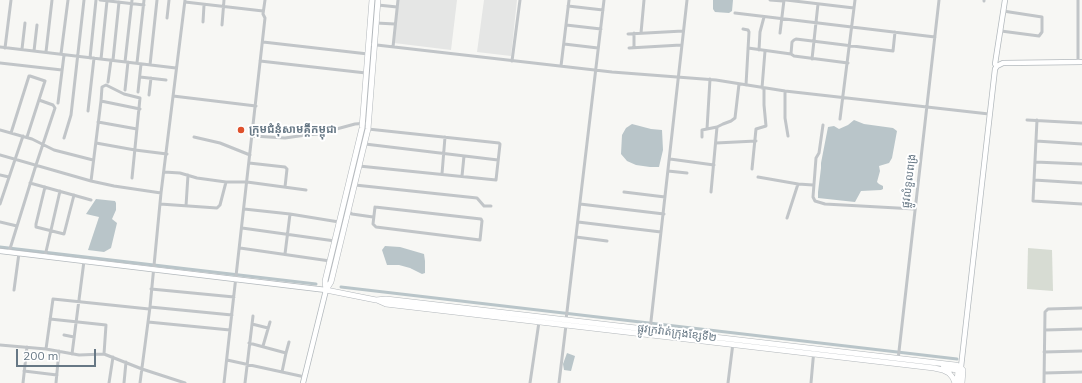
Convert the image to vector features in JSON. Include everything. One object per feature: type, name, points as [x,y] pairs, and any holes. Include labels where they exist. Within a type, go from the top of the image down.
[{"type":"main road","points":[[326,290],[325,280],[358,146],[366,125],[366,73],[372,0]]},
{"type":"main road","points":[[326,290],[331,282],[365,144],[378,3]]},
{"type":"main road","name":"ផ្លូវក្រវ៉ាត់ក្រុងខ្សែទី២","points":[[326,290],[376,300],[386,304],[539,322],[566,318]]},
{"type":"main road","name":"ផ្លូវក្រវ៉ាត់ក្រុងខ្សែទី២","points":[[376,300],[386,299],[566,318],[814,352],[955,365],[960,369]]},
{"type":"main road","name":"ផ្លូវក្រវ៉ាត់ក្រុងខ្សែទី២","points":[[898,359],[943,370],[949,373],[956,383]]},
{"type":"main road","points":[[934,368],[960,369]]},
{"type":"main road","points":[[956,383],[960,369]]},
{"type":"main road","points":[[960,369],[963,372],[962,383]]},
{"type":"street","points":[[5,48],[11,0]]},
{"type":"street","points":[[46,52],[52,0]]},
{"type":"street","points":[[58,103],[68,0]]},
{"type":"street","points":[[64,138],[71,115],[84,0]]},
{"type":"street","points":[[90,58],[96,0]]},
{"type":"street","points":[[100,0],[132,2],[144,5]]},
{"type":"street","points":[[137,63],[144,0]]},
{"type":"street","points":[[150,65],[158,0]]},
{"type":"street","points":[[167,18],[169,0]]},
{"type":"street","points":[[222,25],[224,0]]},
{"type":"street","points":[[224,383],[253,136],[265,18],[263,11],[265,0]]},
{"type":"street","points":[[393,47],[398,0]]},
{"type":"street","points":[[512,61],[520,0]]},
{"type":"street","points":[[561,66],[569,0]]},
{"type":"street","points":[[559,383],[604,0]]},
{"type":"street","points":[[641,33],[644,0]]},
{"type":"street","points":[[650,330],[687,0]]},
{"type":"street","points":[[770,0],[805,1],[854,8]]},
{"type":"street","points":[[780,33],[784,0]]},
{"type":"street","points":[[832,6],[833,0]]},
{"type":"street","points":[[840,119],[844,98],[855,0]]},
{"type":"street","name":"ផ្លូវលំទួលពង្រ","points":[[898,359],[939,0]]},
{"type":"street","points":[[997,66],[995,64],[1005,0]]},
{"type":"street","points":[[960,369],[994,73],[997,66],[1002,63],[1080,62],[1080,20],[1078,0],[1082,0]]},
{"type":"street","points":[[101,59],[107,1]]},
{"type":"street","points":[[140,383],[150,308],[161,193],[185,1],[204,5],[263,11]]},
{"type":"street","points":[[108,82],[120,2]]},
{"type":"street","points":[[125,90],[126,62],[132,2]]},
{"type":"street","points":[[378,3],[397,7]]},
{"type":"street","points":[[812,58],[818,4]]},
{"type":"street","points":[[202,22],[204,5]]},
{"type":"street","points":[[568,6],[603,10]]},
{"type":"street","points":[[1001,31],[1039,36],[1042,32],[1042,17],[1003,11]]},
{"type":"street","points":[[735,13],[935,37]]},
{"type":"street","points":[[759,50],[760,32],[764,17]]},
{"type":"street","points":[[22,50],[24,23]]},
{"type":"street","points":[[376,23],[395,24]]},
{"type":"street","points":[[34,51],[36,25]]},
{"type":"street","points":[[566,25],[600,30]]},
{"type":"street","points":[[743,29],[748,30],[749,32],[746,85]]},
{"type":"street","points":[[628,34],[683,31]]},
{"type":"street","points":[[791,54],[792,42],[794,40],[814,41],[893,51],[895,32]]},
{"type":"street","points":[[634,33],[634,47]]},
{"type":"street","points":[[262,42],[373,54]]},
{"type":"street","points":[[368,44],[596,70],[710,79],[785,91],[989,114]]},
{"type":"street","points":[[564,44],[598,48]]},
{"type":"street","points":[[629,48],[681,45]]},
{"type":"street","points":[[0,47],[176,68]]},
{"type":"street","points":[[748,48],[848,63]]},
{"type":"street","points":[[752,169],[756,129],[766,126],[763,88],[765,51]]},
{"type":"street","points":[[88,111],[94,58]]},
{"type":"street","points":[[260,61],[366,73]]},
{"type":"street","points":[[0,63],[62,70]]},
{"type":"street","points":[[138,92],[141,64]]},
{"type":"street","points":[[11,133],[29,76],[46,81],[27,137]]},
{"type":"street","points":[[140,76],[166,80]]},
{"type":"street","points":[[149,95],[151,78]]},
{"type":"street","points":[[707,129],[710,79]]},
{"type":"street","points":[[702,137],[701,131],[731,122],[735,118],[739,84]]},
{"type":"street","points":[[90,181],[102,87],[106,85],[124,94],[140,98],[132,178]]},
{"type":"street","points":[[785,91],[785,118],[788,136]]},
{"type":"street","points":[[173,96],[256,106]]},
{"type":"street","points":[[10,250],[55,108],[53,105],[39,100]]},
{"type":"street","points":[[101,101],[140,109]]},
{"type":"street","points":[[1027,120],[1082,123]]},
{"type":"street","points":[[1037,120],[1033,201],[1082,204]]},
{"type":"street","points":[[98,122],[137,129]]},
{"type":"street","points":[[253,136],[285,138],[318,134],[355,124],[500,144],[496,180],[359,166]]},
{"type":"street","points":[[823,125],[819,153],[816,158],[813,184],[813,197],[818,203],[915,209]]},
{"type":"street","points":[[711,192],[717,127]]},
{"type":"street","points":[[0,130],[27,137],[54,150],[93,160]]},
{"type":"street","points":[[0,204],[23,136]]},
{"type":"street","points":[[194,137],[220,143],[250,154]]},
{"type":"street","points":[[442,174],[445,137]]},
{"type":"street","points":[[716,143],[756,141]]},
{"type":"street","points":[[1036,141],[1082,144]]},
{"type":"street","points":[[96,143],[166,154]]},
{"type":"street","points":[[365,144],[498,160]]},
{"type":"street","points":[[0,155],[90,181],[161,193]]},
{"type":"street","points":[[462,176],[464,156]]},
{"type":"street","points":[[670,160],[714,165]]},
{"type":"street","points":[[249,162],[287,168],[285,187]]},
{"type":"street","points":[[1035,162],[1082,164]]},
{"type":"street","points":[[668,171],[687,173]]},
{"type":"street","points":[[164,172],[226,182],[247,182],[306,190]]},
{"type":"street","points":[[186,206],[188,175]]},
{"type":"street","points":[[0,176],[8,178]]},
{"type":"street","points":[[758,177],[798,184],[813,184]]},
{"type":"street","points":[[1034,180],[1082,183]]},
{"type":"street","points":[[160,204],[219,207],[226,182]]},
{"type":"street","points":[[30,183],[91,200]]},
{"type":"street","points":[[786,218],[798,184]]},
{"type":"street","points":[[355,185],[477,198],[480,199],[484,206],[491,206]]},
{"type":"street","points":[[45,187],[35,225],[36,227],[50,231],[62,234],[65,233],[74,195]]},
{"type":"street","points":[[45,256],[60,191]]},
{"type":"street","points":[[624,192],[665,197]]},
{"type":"street","points":[[580,204],[664,214]]},
{"type":"street","points":[[378,206],[479,219],[482,221],[481,238],[478,240],[376,227],[373,225],[374,217],[374,208],[378,206]]},
{"type":"street","points":[[244,209],[290,214],[340,222]]},
{"type":"street","points":[[348,211],[352,214],[374,217]]},
{"type":"street","points":[[285,254],[290,214]]},
{"type":"street","points":[[0,222],[17,226]]},
{"type":"street","points":[[578,222],[661,232]]},
{"type":"street","points":[[242,228],[335,241]]},
{"type":"street","points":[[576,237],[606,241]]},
{"type":"street","points":[[240,248],[330,261]]},
{"type":"street","points":[[0,251],[10,250],[19,253],[153,269],[237,276],[326,290],[303,383]]},
{"type":"street","points":[[14,290],[19,253]]},
{"type":"street","points":[[72,354],[84,261]]},
{"type":"street","points":[[151,289],[234,297]]},
{"type":"street","points":[[46,349],[52,299],[232,315]]},
{"type":"street","points":[[1044,383],[1046,310],[1082,308]]},
{"type":"street","points":[[245,383],[253,316]]},
{"type":"street","points":[[50,319],[106,325],[104,354]]},
{"type":"street","points":[[148,322],[230,330]]},
{"type":"street","points":[[263,346],[270,322]]},
{"type":"street","points":[[530,383],[539,322]]},
{"type":"street","points":[[252,324],[268,328]]},
{"type":"street","points":[[1045,330],[1082,329]]},
{"type":"street","points":[[64,335],[74,337]]},
{"type":"street","points":[[282,372],[289,342]]},
{"type":"street","points":[[728,383],[733,342]]},
{"type":"street","points":[[249,343],[286,353]]},
{"type":"street","points":[[0,345],[46,349],[79,355],[104,354],[142,369],[185,383]]},
{"type":"street","points":[[23,383],[27,347]]},
{"type":"street","points":[[56,383],[59,351]]},
{"type":"street","points":[[1044,352],[1082,351]]},
{"type":"street","points":[[811,383],[814,352]]},
{"type":"street","points":[[109,383],[113,357]]},
{"type":"street","points":[[227,360],[305,377]]},
{"type":"street","points":[[124,383],[126,362]]},
{"type":"street","points":[[24,371],[57,375]]},
{"type":"street","points":[[1044,374],[1082,372]]},
{"type":"shaded area","points":[[399,0],[457,0],[451,50],[394,43]]},
{"type":"shaded area","points":[[484,0],[517,0],[511,56],[477,52]]},
{"type":"shaded area","points":[[713,0],[733,0],[732,11],[729,13],[715,12],[713,9]]},
{"type":"shaded area","points":[[854,120],[864,124],[893,128],[897,131],[892,158],[889,163],[879,166],[880,171],[877,182],[883,186],[883,189],[861,191],[855,202],[818,198],[821,163],[828,127],[834,126],[839,129],[848,125]]},
{"type":"shaded area","points":[[632,124],[662,130],[663,150],[659,167],[636,165],[627,161],[621,154],[622,135],[626,128]]},
{"type":"shaded area","points":[[96,199],[115,201],[116,203],[116,210],[112,219],[117,223],[111,248],[104,252],[88,250],[99,217],[86,214]]},
{"type":"shaded area","points":[[385,246],[400,247],[424,254],[425,273],[422,274],[410,268],[399,265],[387,265],[382,250]]},
{"type":"shaded area","points":[[1028,248],[1052,250],[1053,291],[1027,289]]},
{"type":"shaded area","points":[[567,353],[575,356],[571,371],[564,370],[563,364]]},
{"type":"waterway","points":[[0,247],[316,284]]},
{"type":"waterway","points":[[341,287],[957,359]]},
{"type":"place","name":"ក្រុមជំនុំសាមគ្គីកម្ពុជា","points":[[241,130]]}]
